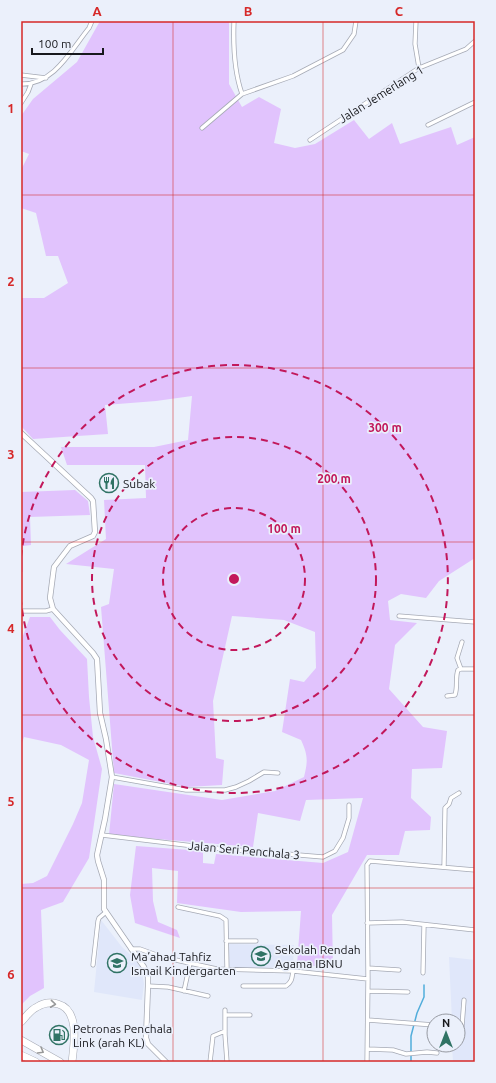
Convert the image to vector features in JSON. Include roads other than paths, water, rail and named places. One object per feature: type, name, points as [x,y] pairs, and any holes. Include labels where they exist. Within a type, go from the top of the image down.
[{"type":"highway","points":[[21,1022],[37,1006],[46,1003],[63,1005],[68,1011],[75,1028],[72,1062]]},
{"type":"highway","points":[[21,1040],[29,1043],[60,1062]]},
{"type":"highway","points":[[21,1055],[36,1062]]},
{"type":"street","points":[[21,84],[31,84],[46,78],[59,67],[89,28],[92,21]]},
{"type":"street","points":[[234,21],[236,78],[242,94]]},
{"type":"street","points":[[202,128],[242,94],[293,76],[343,50],[354,34],[356,21]]},
{"type":"street","points":[[416,21],[415,44],[419,68]]},
{"type":"street","name":"Jalan Jemerlang 1","points":[[310,140],[419,68],[466,49],[475,41]]},
{"type":"street","points":[[21,76],[46,78]]},
{"type":"street","points":[[21,103],[31,84]]},
{"type":"street","points":[[428,125],[475,102]]},
{"type":"street","points":[[21,433],[80,486],[93,501],[95,532],[93,536],[70,546],[54,567],[50,598],[53,609],[94,653],[97,659],[100,714],[106,739],[112,777],[97,855],[104,880],[103,906],[144,967],[148,977],[146,1038],[148,1044],[166,1062]]},
{"type":"street","points":[[21,611],[46,611],[53,609]]},
{"type":"street","points":[[399,616],[475,622]]},
{"type":"street","points":[[461,668],[457,658],[462,642]]},
{"type":"street","points":[[447,696],[456,695],[458,687],[456,673],[458,670],[461,668],[475,669]]},
{"type":"street","points":[[112,777],[186,790],[220,790],[236,787],[264,772],[278,773]]},
{"type":"street","points":[[444,867],[445,808],[452,798],[459,793]]},
{"type":"street","name":"Jalan Seri Penchala 3","points":[[102,835],[323,858],[335,851],[343,838],[350,818],[350,805]]},
{"type":"street","points":[[367,1062],[367,865],[370,861],[475,870]]},
{"type":"street","points":[[178,907],[220,916],[226,920],[226,970]]},
{"type":"street","points":[[93,965],[98,921],[99,918],[106,912]]},
{"type":"street","points":[[367,923],[402,922],[475,930]]},
{"type":"street","points":[[424,924],[424,973]]},
{"type":"street","points":[[226,941],[256,941]]},
{"type":"street","points":[[131,948],[140,949],[162,957],[226,970],[293,971],[368,979]]},
{"type":"street","points":[[184,991],[190,963]]},
{"type":"street","points":[[368,968],[399,970]]},
{"type":"street","points":[[243,986],[286,986],[292,979],[293,971]]},
{"type":"street","points":[[148,986],[168,987],[208,996]]},
{"type":"street","points":[[368,991],[408,992]]},
{"type":"street","points":[[463,1013],[464,1000]]},
{"type":"street","points":[[226,1062],[225,1013],[250,1015]]},
{"type":"street","points":[[368,1020],[426,1025]]},
{"type":"street","points":[[210,1062],[213,1036],[225,1031]]},
{"type":"street","points":[[368,1049],[393,1050],[406,1054],[426,1052]]},
{"type":"waterway","points":[[411,1062],[411,1036],[417,1013],[424,997],[424,985]]},
{"type":"place","name":"Subak","points":[[109,483]]},
{"type":"place","name":"Sekolah Rendah Agama IBNU","points":[[261,956]]},
{"type":"place","name":"Ma’ahad Tahfiz Ismail Kindergarten","points":[[117,963]]},
{"type":"place","name":"Petronas Penchala Link (arah KL)","points":[[59,1035]]}]
